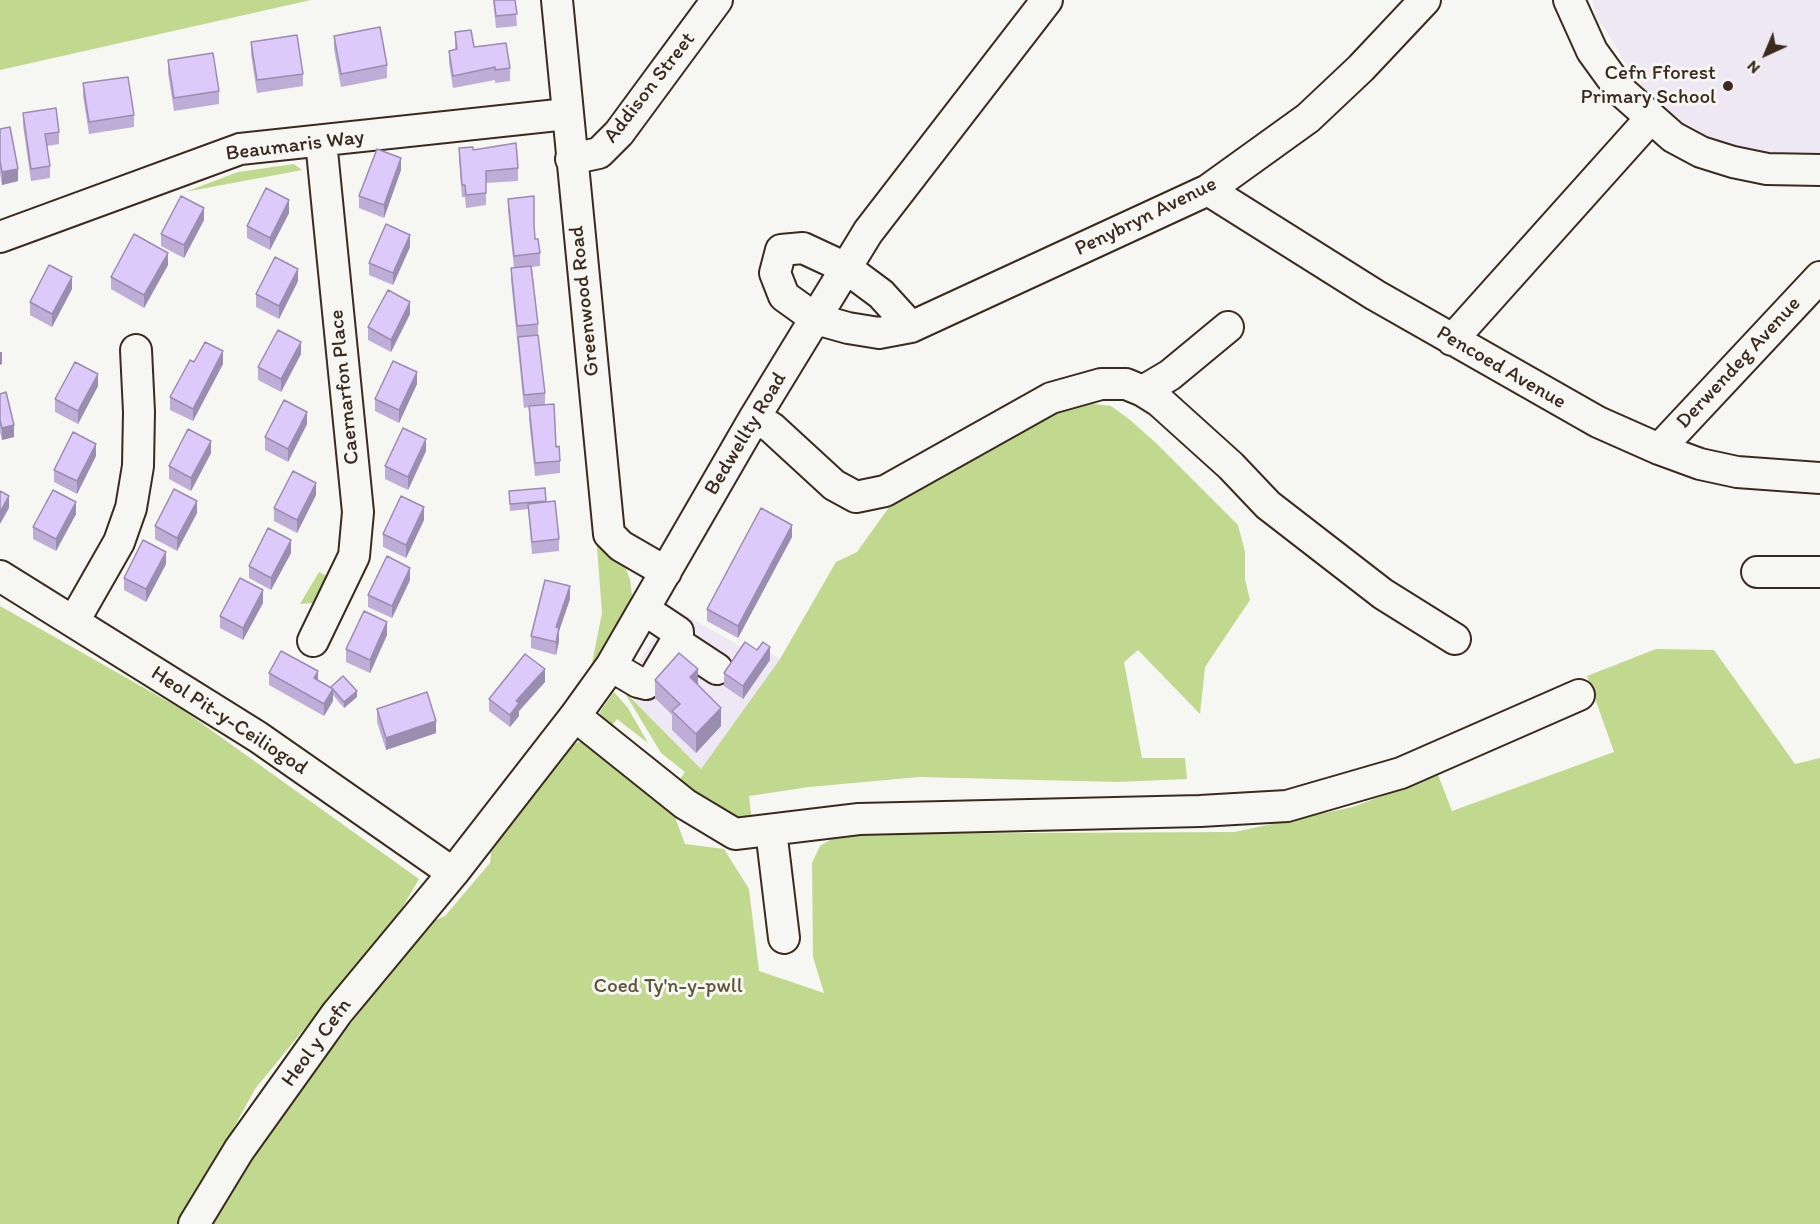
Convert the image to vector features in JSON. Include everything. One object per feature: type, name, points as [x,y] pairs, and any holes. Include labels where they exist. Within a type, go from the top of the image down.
[{"type":"street","name":"Greenwood Road","points":[[557,0],[609,534],[621,546],[666,572]]},
{"type":"street","name":"Addison Street","points":[[571,159],[599,153],[619,133],[717,0]]},
{"type":"street","name":"Bedwellty Road","points":[[453,873],[611,666],[755,417],[868,231],[1047,0]]},
{"type":"street","name":"Penybryn Avenue","points":[[846,268],[803,248],[781,250],[775,273],[784,296],[816,319],[848,328],[879,333],[911,327],[1208,190],[1308,118],[1361,68],[1425,0]]},
{"type":"street","points":[[1569,0],[1592,51],[1621,91],[1673,137],[1701,152],[1733,162],[1767,169],[1820,170]]},
{"type":"street","name":"Beaumaris Way","points":[[0,237],[240,149],[567,114]]},
{"type":"street","points":[[1452,340],[1650,119]]},
{"type":"street","name":"Caernarfon Place","points":[[311,628],[354,556],[358,512],[321,141]]},
{"type":"street","name":"Pencoed Avenue","points":[[1208,190],[1452,340],[1598,422],[1700,464],[1737,472],[1820,478]]},
{"type":"street","points":[[846,268],[881,294],[911,327]]},
{"type":"street","name":"Derwendeg Avenue","points":[[1659,449],[1820,277]]},
{"type":"street","points":[[1143,391],[1170,375],[1228,327]]},
{"type":"street","points":[[74,621],[119,542],[131,508],[138,444],[136,350]]},
{"type":"street","points":[[755,417],[772,428],[834,485],[856,497],[885,491],[1051,398],[1101,384],[1126,384],[1159,401],[1231,466],[1268,505],[1383,594],[1455,639]]},
{"type":"street","points":[[1756,572],[1820,572]]},
{"type":"street","name":"Heol Pit-y-Ceiliogod","points":[[0,576],[258,737],[453,873]]},
{"type":"street","points":[[611,666],[638,682],[646,684],[655,677],[676,642],[678,632],[645,610]]},
{"type":"street","points":[[676,642],[717,669]]},
{"type":"street","points":[[575,716],[685,804],[735,834],[859,819],[1200,811],[1287,806],[1401,773],[1579,695]]},
{"type":"street","points":[[771,830],[784,938]]},
{"type":"street","name":"Heol y Cefn","points":[[194,1224],[239,1150],[337,1013],[453,873]]},
{"type":"shaded area","name":"Cefn Fforest Primary School","points":[[1592,0],[1820,0],[1820,160],[1767,154],[1735,146],[1732,151],[1640,96],[1633,75],[1602,24],[1599,25]]},
{"type":"shaded area","points":[[672,607],[757,656],[764,649],[780,659],[701,769],[623,690]]},
{"type":"green space","points":[[0,0],[311,0],[0,70]]},
{"type":"green space","points":[[294,164],[302,170],[185,192],[238,172]]},
{"type":"green space","points":[[1088,403],[1111,406],[1129,419],[1238,525],[1245,552],[1245,579],[1250,600],[1205,667],[1200,714],[1138,650],[1124,662],[1142,758],[1185,758],[1187,779],[1117,782],[919,777],[809,787],[749,796],[752,822],[715,815],[703,805],[680,779],[685,772],[661,753],[623,690],[701,769],[780,659],[836,562],[857,552],[897,496],[986,454],[1052,413]]},
{"type":"green space","points":[[596,534],[604,552],[625,567],[630,579],[632,595],[629,606],[591,668],[602,613]]},
{"type":"green space","points":[[319,572],[335,580],[315,603],[300,604]]},
{"type":"green space","points":[[0,606],[183,710],[419,879],[401,910],[255,1089],[181,1224],[0,1224]]},
{"type":"green space","name":"Coed Ty'n-y-pwll","points":[[1656,649],[1714,650],[1795,764],[1820,758],[1820,1224],[211,1224],[240,1173],[280,1116],[428,923],[445,916],[490,863],[492,845],[540,781],[572,744],[584,741],[673,812],[685,844],[724,849],[749,889],[759,971],[824,993],[813,957],[812,863],[820,846],[840,834],[1234,832],[1353,807],[1438,775],[1452,811],[1614,752],[1587,676]]},
{"type":"green space","points":[[614,692],[628,708],[648,743],[617,719],[608,731],[602,723],[600,712]]},
{"type":"building","points":[[494,0],[515,0],[517,14],[496,16]]},
{"type":"building","points":[[380,27],[387,65],[341,74],[334,36]]},
{"type":"building","points":[[471,30],[474,47],[506,43],[510,68],[495,70],[495,67],[453,76],[449,51],[457,49],[455,32]]},
{"type":"building","points":[[297,35],[303,74],[257,80],[251,42]]},
{"type":"building","points":[[213,53],[219,91],[174,98],[168,60]]},
{"type":"building","points":[[128,77],[134,115],[89,122],[83,83]]},
{"type":"building","points":[[56,108],[59,132],[45,134],[50,166],[31,169],[23,113]]},
{"type":"building","points":[[10,127],[18,169],[2,172],[0,129]]},
{"type":"building","points":[[516,143],[518,168],[486,171],[486,193],[466,195],[465,185],[462,185],[459,148],[473,147],[473,150]]},
{"type":"building","points":[[377,149],[401,158],[384,205],[359,196]]},
{"type":"building","points":[[266,188],[289,200],[270,238],[247,226]]},
{"type":"building","points":[[181,196],[204,208],[184,245],[161,234]]},
{"type":"building","points":[[534,196],[535,239],[538,239],[540,253],[514,256],[508,199]]},
{"type":"building","points":[[386,224],[410,235],[393,273],[369,263]]},
{"type":"building","points":[[134,234],[168,253],[144,295],[111,277]]},
{"type":"building","points":[[275,257],[298,269],[279,306],[256,294]]},
{"type":"building","points":[[49,265],[72,277],[52,314],[30,302]]},
{"type":"building","points":[[531,266],[538,324],[517,326],[511,268]]},
{"type":"building","points":[[388,290],[410,302],[391,340],[368,327]]},
{"type":"building","points":[[278,330],[301,342],[281,379],[258,367]]},
{"type":"building","points":[[538,335],[545,393],[524,395],[518,337]]},
{"type":"building","points":[[205,342],[223,351],[193,409],[170,397],[190,360],[194,362]]},
{"type":"building","points":[[393,361],[417,372],[399,410],[375,399]]},
{"type":"building","points":[[75,362],[98,374],[78,411],[55,399]]},
{"type":"building","points":[[6,392],[14,425],[2,428],[0,394]]},
{"type":"building","points":[[284,400],[307,412],[288,449],[265,437]]},
{"type":"building","points":[[554,404],[556,447],[559,446],[560,461],[535,463],[529,406]]},
{"type":"building","points":[[403,428],[426,439],[408,477],[385,466]]},
{"type":"building","points":[[188,429],[211,441],[191,478],[169,466]]},
{"type":"building","points":[[73,432],[96,444],[77,481],[54,470]]},
{"type":"building","points":[[293,471],[316,483],[297,520],[274,508]]},
{"type":"building","points":[[545,488],[546,501],[510,504],[509,491]]},
{"type":"building","points":[[174,489],[197,501],[177,538],[155,526]]},
{"type":"building","points":[[53,490],[76,502],[56,539],[33,527]]},
{"type":"building","points":[[0,491],[9,496],[0,512]]},
{"type":"building","points":[[401,496],[424,507],[406,545],[383,534]]},
{"type":"building","points":[[555,501],[559,539],[532,542],[528,504]]},
{"type":"building","points":[[761,508],[792,525],[738,626],[707,609]]},
{"type":"building","points":[[268,528],[291,540],[271,578],[249,566]]},
{"type":"building","points":[[143,540],[166,552],[146,589],[124,578]]},
{"type":"building","points":[[387,556],[410,568],[392,606],[368,595]]},
{"type":"building","points":[[240,578],[263,590],[243,628],[220,616]]},
{"type":"building","points":[[545,580],[570,586],[556,627],[559,628],[556,642],[531,636]]},
{"type":"building","points":[[364,611],[387,622],[370,660],[346,649]]},
{"type":"building","points":[[745,642],[757,650],[763,642],[770,647],[743,686],[724,673]]},
{"type":"building","points":[[281,651],[318,671],[314,678],[333,689],[324,704],[269,673]]},
{"type":"building","points":[[679,653],[698,669],[690,677],[721,708],[696,734],[672,711],[680,704],[655,680]]},
{"type":"building","points":[[525,654],[545,669],[516,701],[519,703],[510,715],[489,699]]},
{"type":"building","points":[[343,676],[357,691],[344,702],[331,687]]},
{"type":"building","points":[[427,692],[436,721],[386,738],[377,709]]},
{"type":"place","name":"Cefn Fforest Primary School","points":[[1728,86]]}]
